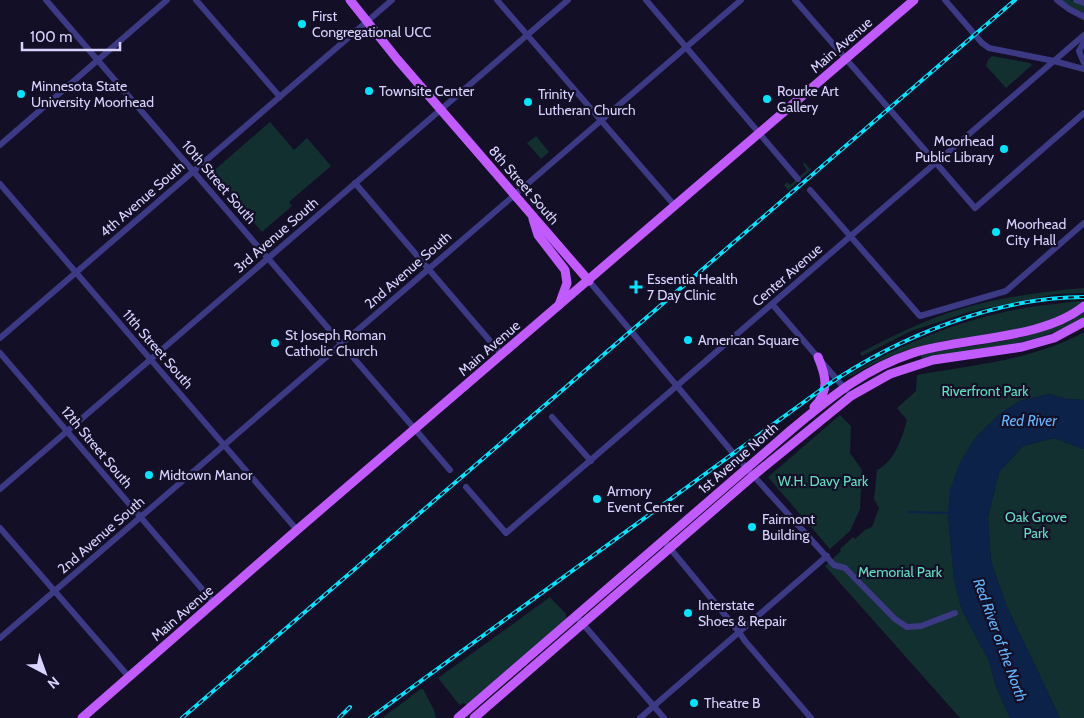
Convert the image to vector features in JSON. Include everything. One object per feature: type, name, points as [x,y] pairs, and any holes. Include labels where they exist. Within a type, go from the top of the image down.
[{"type":"main road","name":"8th Street South","points":[[350,0],[382,42],[589,281]]},
{"type":"main road","name":"Main Avenue","points":[[82,718],[297,530],[847,60],[914,0]]},
{"type":"main road","points":[[533,216],[538,235],[564,270],[567,283],[558,307]]},
{"type":"main road","name":"1st Avenue North","points":[[667,544],[790,430],[844,387],[875,369],[912,354],[942,345],[1015,333],[1047,325],[1063,319],[1084,306]]},
{"type":"main road","name":"1st Avenue North","points":[[459,718],[667,544],[754,476],[851,396],[890,374],[933,360],[1022,347],[1054,338],[1084,322]]},
{"type":"main road","points":[[790,430],[818,403],[826,386],[818,357]]},
{"type":"main road","name":"1st Avenue North","points":[[474,718],[579,619]]},
{"type":"street","name":"10th Street South","points":[[46,0],[450,470]]},
{"type":"street","points":[[0,145],[167,0]]},
{"type":"street","points":[[196,0],[280,97]]},
{"type":"street","name":"4th Avenue South","points":[[0,338],[392,0]]},
{"type":"street","points":[[497,0],[675,206]]},
{"type":"street","name":"3rd Avenue South","points":[[0,489],[568,0]]},
{"type":"street","points":[[646,0],[798,178]]},
{"type":"street","name":"2nd Avenue South","points":[[0,638],[741,0]]},
{"type":"street","points":[[795,0],[975,208],[1084,113]]},
{"type":"street","points":[[945,0],[982,43],[989,48],[1084,69]]},
{"type":"street","points":[[1057,0],[1084,17]]},
{"type":"street","points":[[1076,0],[1084,3]]},
{"type":"street","name":"Center Avenue","points":[[466,487],[506,533],[1084,35]]},
{"type":"street","points":[[1084,42],[1080,49],[1080,56],[1084,63]]},
{"type":"street","points":[[355,183],[502,355]]},
{"type":"street","name":"11th Street South","points":[[0,184],[297,530]]},
{"type":"street","points":[[810,190],[920,316],[1006,291],[1084,223]]},
{"type":"street","name":"8th Street South","points":[[589,281],[747,468],[834,565],[845,568],[896,619],[907,627],[921,626],[954,613]]},
{"type":"street","points":[[772,304],[851,396]]},
{"type":"street","name":"12th Street South","points":[[0,353],[214,603]]},
{"type":"street","points":[[552,417],[591,461]]},
{"type":"street","points":[[0,528],[129,677]]},
{"type":"street","points":[[667,544],[745,641],[811,718]]},
{"type":"street","points":[[640,718],[827,556]]},
{"type":"street","points":[[579,619],[664,718]]},
{"type":"green space","points":[[1060,0],[1070,0],[1084,5],[1084,15]]},
{"type":"green space","points":[[992,56],[1030,63],[1032,65],[1006,88],[986,66]]},
{"type":"green space","points":[[270,122],[294,150],[307,138],[331,166],[289,202],[292,206],[262,232],[211,173]]},
{"type":"green space","points":[[536,136],[549,152],[541,159],[527,143]]},
{"type":"green space","points":[[804,162],[811,170],[788,190],[784,185],[787,182],[790,185],[807,170],[803,164]]},
{"type":"green space","points":[[1084,288],[1084,293],[1056,294],[972,311],[911,331],[862,356],[860,353],[936,317],[981,303],[1015,296]]},
{"type":"green space","points":[[1083,301],[1049,321],[1010,331],[949,340],[919,347],[888,357],[848,376],[919,340],[968,322],[1019,309]]},
{"type":"green space","points":[[1084,311],[1084,317],[1046,335],[1026,341],[922,360],[921,355],[1030,335],[1066,321]]},
{"type":"green space","name":"Memorial Park","points":[[1084,332],[1084,400],[1067,399],[1049,394],[1020,401],[1000,414],[975,438],[948,513],[954,580],[962,610],[989,661],[997,689],[1010,718],[960,718],[825,566],[853,537],[855,539],[865,530],[872,527],[879,508],[874,499],[877,470],[889,461],[900,441],[907,420],[897,408],[916,391],[917,375],[1024,355],[1045,349]]},
{"type":"green space","name":"W.H. Davy Park","points":[[840,415],[851,426],[850,453],[862,470],[860,509],[850,531],[830,549],[768,477]]},
{"type":"green space","name":"Oak Grove Park","points":[[1054,438],[1084,449],[1084,718],[1060,718],[1006,605],[991,562],[988,517],[999,472],[1023,446]]},
{"type":"green space","points":[[550,597],[566,614],[566,619],[467,705],[463,703],[460,705],[438,678]]},
{"type":"green space","points":[[423,689],[434,710],[436,718],[382,718]]},
{"type":"water","name":"Red River","points":[[1049,394],[1067,399],[1084,400],[1084,449],[1054,438],[1023,446],[999,472],[988,517],[991,562],[1006,605],[1060,718],[1010,718],[997,689],[989,661],[962,610],[954,580],[948,513],[950,490],[960,462],[975,438],[1000,414],[1020,401]]},
{"type":"waterway","points":[[909,512],[950,513]]},
{"type":"railway","points":[[182,718],[1015,0]]},
{"type":"railway","points":[[370,718],[826,386],[854,368],[916,336],[983,312],[1017,304],[1084,297]]},
{"type":"railway","points":[[339,718],[350,707]]},
{"type":"place","name":"First Congregational UCC","points":[[302,24]]},
{"type":"place","name":"Townsite Center","points":[[369,91]]},
{"type":"place","name":"Minnesota State University Moorhead","points":[[21,94]]},
{"type":"place","name":"Rourke Art Gallery","points":[[767,99]]},
{"type":"place","name":"Trinity Lutheran Church","points":[[528,102]]},
{"type":"place","name":"Moorhead Public Library","points":[[1004,149]]},
{"type":"place","name":"Moorhead City Hall","points":[[996,232]]},
{"type":"place","name":"Essentia Health 7 Day Clinic","points":[[636,287]]},
{"type":"place","name":"American Square","points":[[688,340]]},
{"type":"place","name":"St Joseph Roman Catholic Church","points":[[275,343]]},
{"type":"place","name":"Midtown Manor","points":[[149,475]]},
{"type":"place","name":"Armory Event Center","points":[[597,499]]},
{"type":"place","name":"Fairmont Building","points":[[752,527]]},
{"type":"place","name":"Interstate Shoes & Repair","points":[[688,613]]},
{"type":"place","name":"Theatre B","points":[[694,703]]},
{"type":"park label","name":"Riverfront Park","points":[[985,391]]},
{"type":"water label","name":"Red River of the North","points":[[1000,640]]}]
